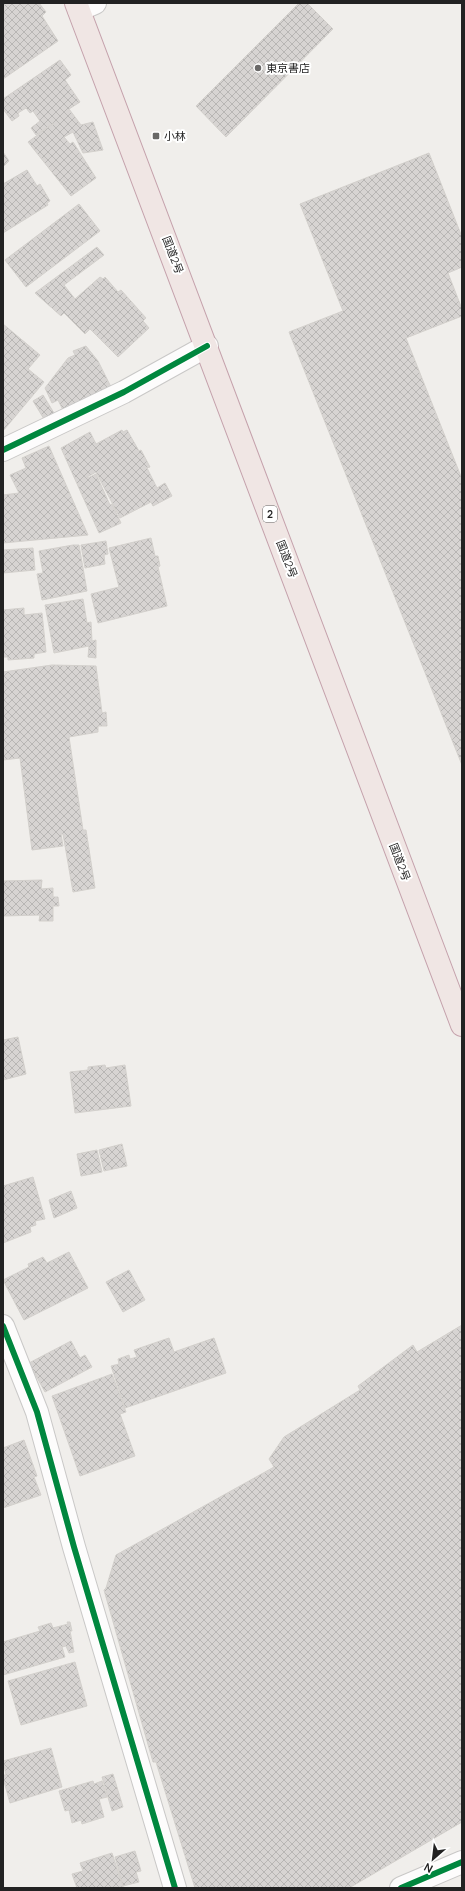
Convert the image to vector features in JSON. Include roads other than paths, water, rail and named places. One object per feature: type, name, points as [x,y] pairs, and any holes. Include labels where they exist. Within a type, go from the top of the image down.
[{"type":"highway","name":"国道2号","points":[[84,6],[207,346],[462,1025]]},
{"type":"street","points":[[3,450],[124,392],[207,346]]},
{"type":"street","points":[[3,1326],[37,1412],[74,1547],[175,1888]]},
{"type":"street","points":[[401,1888],[462,1862]]},
{"type":"place","name":"東京書店","points":[[258,68]]},
{"type":"place","name":"小林","points":[[156,136]]}]
